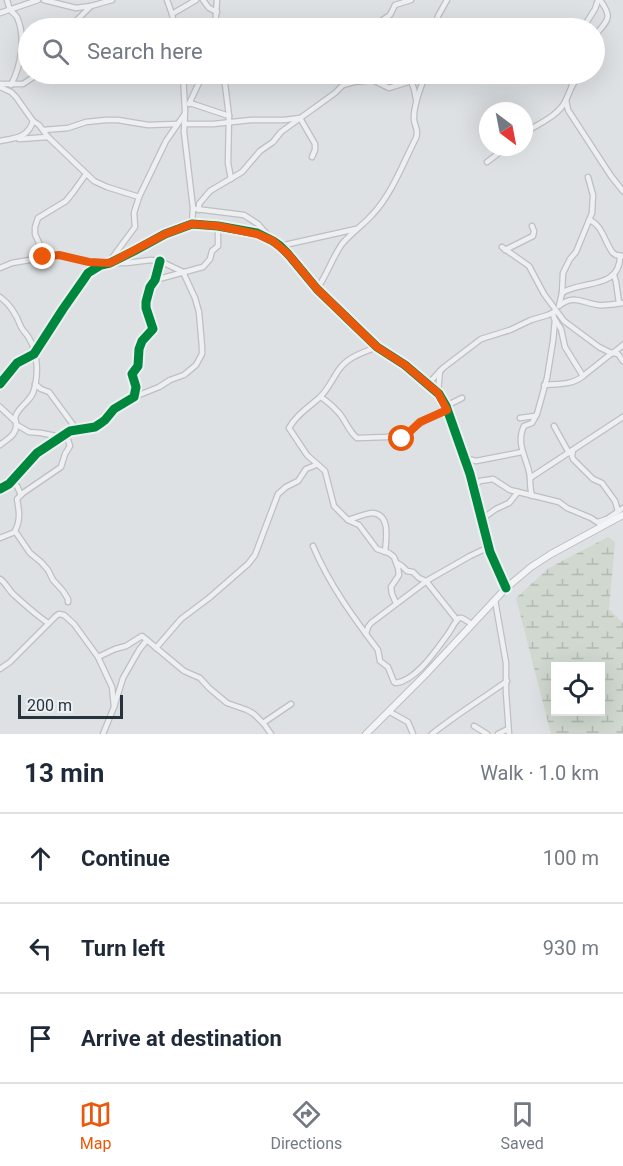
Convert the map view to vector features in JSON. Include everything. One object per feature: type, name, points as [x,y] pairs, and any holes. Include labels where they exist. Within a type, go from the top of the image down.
[{"type":"main road","points":[[366,734],[390,712],[506,588],[531,567],[621,511]]},
{"type":"street","points":[[8,0],[10,10],[16,15],[18,22]]},
{"type":"street","points":[[0,13],[38,0]]},
{"type":"street","points":[[44,0],[76,8],[112,0]]},
{"type":"street","points":[[167,0],[173,18]]},
{"type":"street","points":[[172,14],[196,0]]},
{"type":"street","points":[[203,0],[209,8],[217,12]]},
{"type":"street","points":[[216,18],[218,0]]},
{"type":"street","points":[[386,18],[390,15],[395,5],[411,0]]},
{"type":"street","points":[[438,18],[442,5],[447,0]]},
{"type":"street","points":[[589,18],[599,0],[608,11],[605,22]]},
{"type":"street","points":[[79,18],[91,6]]},
{"type":"street","points":[[11,85],[18,66]]},
{"type":"street","points":[[0,86],[23,84]]},
{"type":"street","points":[[184,84],[184,124],[192,224]]},
{"type":"street","points":[[108,263],[135,227],[134,213],[139,197],[166,141],[185,112],[199,84]]},
{"type":"street","points":[[225,84],[229,116],[228,163],[231,179]]},
{"type":"street","points":[[199,210],[199,204],[206,195],[242,172],[281,132],[347,84]]},
{"type":"street","points":[[381,84],[389,88],[402,84]]},
{"type":"street","points":[[412,84],[416,102]]},
{"type":"street","points":[[317,289],[342,244],[372,216],[384,199],[416,138],[418,133],[414,118],[416,102],[422,84]]},
{"type":"street","points":[[0,86],[16,97],[33,121],[94,181],[107,188],[139,197]]},
{"type":"street","points":[[533,127],[563,106],[572,86]]},
{"type":"street","points":[[568,97],[567,105],[572,117],[611,176],[622,187]]},
{"type":"street","points":[[190,103],[229,116]]},
{"type":"street","points":[[184,124],[300,118]]},
{"type":"street","points":[[300,118],[315,144],[312,157]]},
{"type":"street","points":[[43,130],[68,128],[86,122],[106,120],[148,125],[177,124]]},
{"type":"street","points":[[16,139],[28,131],[33,121]]},
{"type":"street","points":[[0,141],[48,137]]},
{"type":"street","points":[[487,162],[495,156]]},
{"type":"street","points":[[37,259],[39,243],[35,227],[38,218],[66,201],[86,174]]},
{"type":"street","points":[[532,496],[530,478],[522,452],[523,428],[531,423],[535,416],[548,374],[556,310],[562,293],[563,273],[576,252],[592,213],[593,195],[588,177]]},
{"type":"street","points":[[192,208],[241,214],[258,224],[273,241]]},
{"type":"street","points":[[562,293],[575,287],[598,283],[614,275],[619,265],[621,256],[612,252],[598,226],[589,220]]},
{"type":"street","points":[[0,384],[17,363],[34,354],[88,273],[165,234],[192,224],[218,226],[257,234],[280,246],[317,289],[377,347],[405,365],[438,393],[446,408],[474,486],[489,547],[506,588]]},
{"type":"street","points":[[155,280],[206,265],[212,251],[218,246],[218,226]]},
{"type":"street","points":[[532,226],[533,236],[503,249],[529,267],[544,294],[568,325],[599,347],[618,354],[623,361]]},
{"type":"street","points":[[280,246],[356,229]]},
{"type":"street","points":[[0,268],[12,263],[59,255],[89,262],[160,261],[183,272],[199,312],[202,339],[202,354],[190,371],[134,397],[114,409],[101,423],[63,435],[35,454],[11,482],[0,489]]},
{"type":"street","points":[[134,397],[136,387],[132,373],[139,364],[139,349],[142,341],[153,329],[146,302],[160,261]]},
{"type":"street","points":[[428,384],[440,371],[481,339],[510,330],[556,310],[563,303],[582,300],[598,305],[621,303],[614,275]]},
{"type":"street","points":[[0,297],[19,320],[30,340],[37,365],[32,395],[15,417],[13,435],[0,445]]},
{"type":"street","points":[[555,320],[561,329],[565,347],[583,376]]},
{"type":"street","points":[[544,385],[573,382],[580,379],[623,345]]},
{"type":"street","points":[[377,347],[346,361],[321,397],[299,415],[289,428],[307,455],[325,471],[334,507],[348,520],[359,525],[377,549],[392,555],[397,563],[399,575],[391,587],[396,603]]},
{"type":"street","points":[[438,393],[440,371]]},
{"type":"street","points":[[35,384],[49,392],[77,430]]},
{"type":"street","points":[[321,397],[337,410],[357,438],[393,435],[404,438],[420,422],[462,398]]},
{"type":"street","points":[[0,407],[28,432],[63,435]]},
{"type":"street","points":[[520,418],[535,416]]},
{"type":"street","points":[[530,478],[623,417]]},
{"type":"street","points":[[554,426],[573,459],[593,479],[602,483],[621,511]]},
{"type":"street","points":[[0,538],[15,531],[19,524],[20,512],[17,500],[21,495],[61,467],[70,446],[63,435]]},
{"type":"street","points":[[464,458],[476,461],[522,452]]},
{"type":"street","points":[[156,648],[181,619],[209,598],[251,560],[280,492],[298,481],[306,469],[316,465]]},
{"type":"street","points":[[474,486],[480,481],[493,479],[507,489],[559,502],[601,524]]},
{"type":"street","points":[[11,482],[21,495]]},
{"type":"street","points":[[482,519],[509,503],[518,492]]},
{"type":"street","points":[[348,520],[370,513],[379,515],[387,527],[386,552]]},
{"type":"street","points":[[15,531],[30,553],[48,570],[68,602]]},
{"type":"street","points":[[313,546],[324,571],[342,601],[378,650],[380,661],[388,667],[394,682],[399,684],[418,671],[459,618],[472,624]]},
{"type":"street","points":[[366,634],[371,623],[426,581],[489,547]]},
{"type":"street","points":[[397,563],[407,571],[413,572],[419,579],[426,581],[457,620]]},
{"type":"street","points":[[0,579],[48,623]]},
{"type":"street","points":[[495,599],[505,654],[507,681],[508,732],[498,734]]},
{"type":"street","points":[[0,669],[10,662],[48,623],[59,614],[64,615],[75,624],[98,657],[112,687],[114,707]]},
{"type":"street","points":[[98,657],[126,646],[140,636],[145,638],[187,674],[200,678],[228,704],[247,710],[263,723],[270,733],[277,734]]},
{"type":"street","points":[[103,734],[126,671],[145,638]]},
{"type":"street","points":[[432,734],[507,681]]},
{"type":"street","points":[[263,723],[291,704]]},
{"type":"street","points":[[390,712],[408,722],[413,734]]},
{"type":"street","points":[[474,726],[487,734]]},
{"type":"green space","points":[[608,537],[615,542],[609,609],[623,623],[623,734],[551,734],[516,598],[549,568]]},
{"type":"cycle path","points":[[0,384],[17,363],[34,354],[88,273],[101,265],[110,263],[165,234],[192,224],[257,233],[280,246],[317,289],[377,347],[405,365],[439,394],[446,406],[470,474],[490,552],[506,588]]},
{"type":"cycle path","points":[[0,489],[9,484],[37,453],[70,431],[95,427],[114,409],[134,397],[136,387],[132,374],[138,366],[142,341],[153,329],[146,302],[160,261]]},
{"type":"route","points":[[43,257],[59,255],[89,262],[110,263],[165,234],[192,224],[218,226],[257,234],[273,241],[288,254],[317,289],[377,347],[405,365],[441,397],[447,410],[420,422],[402,439]]}]
